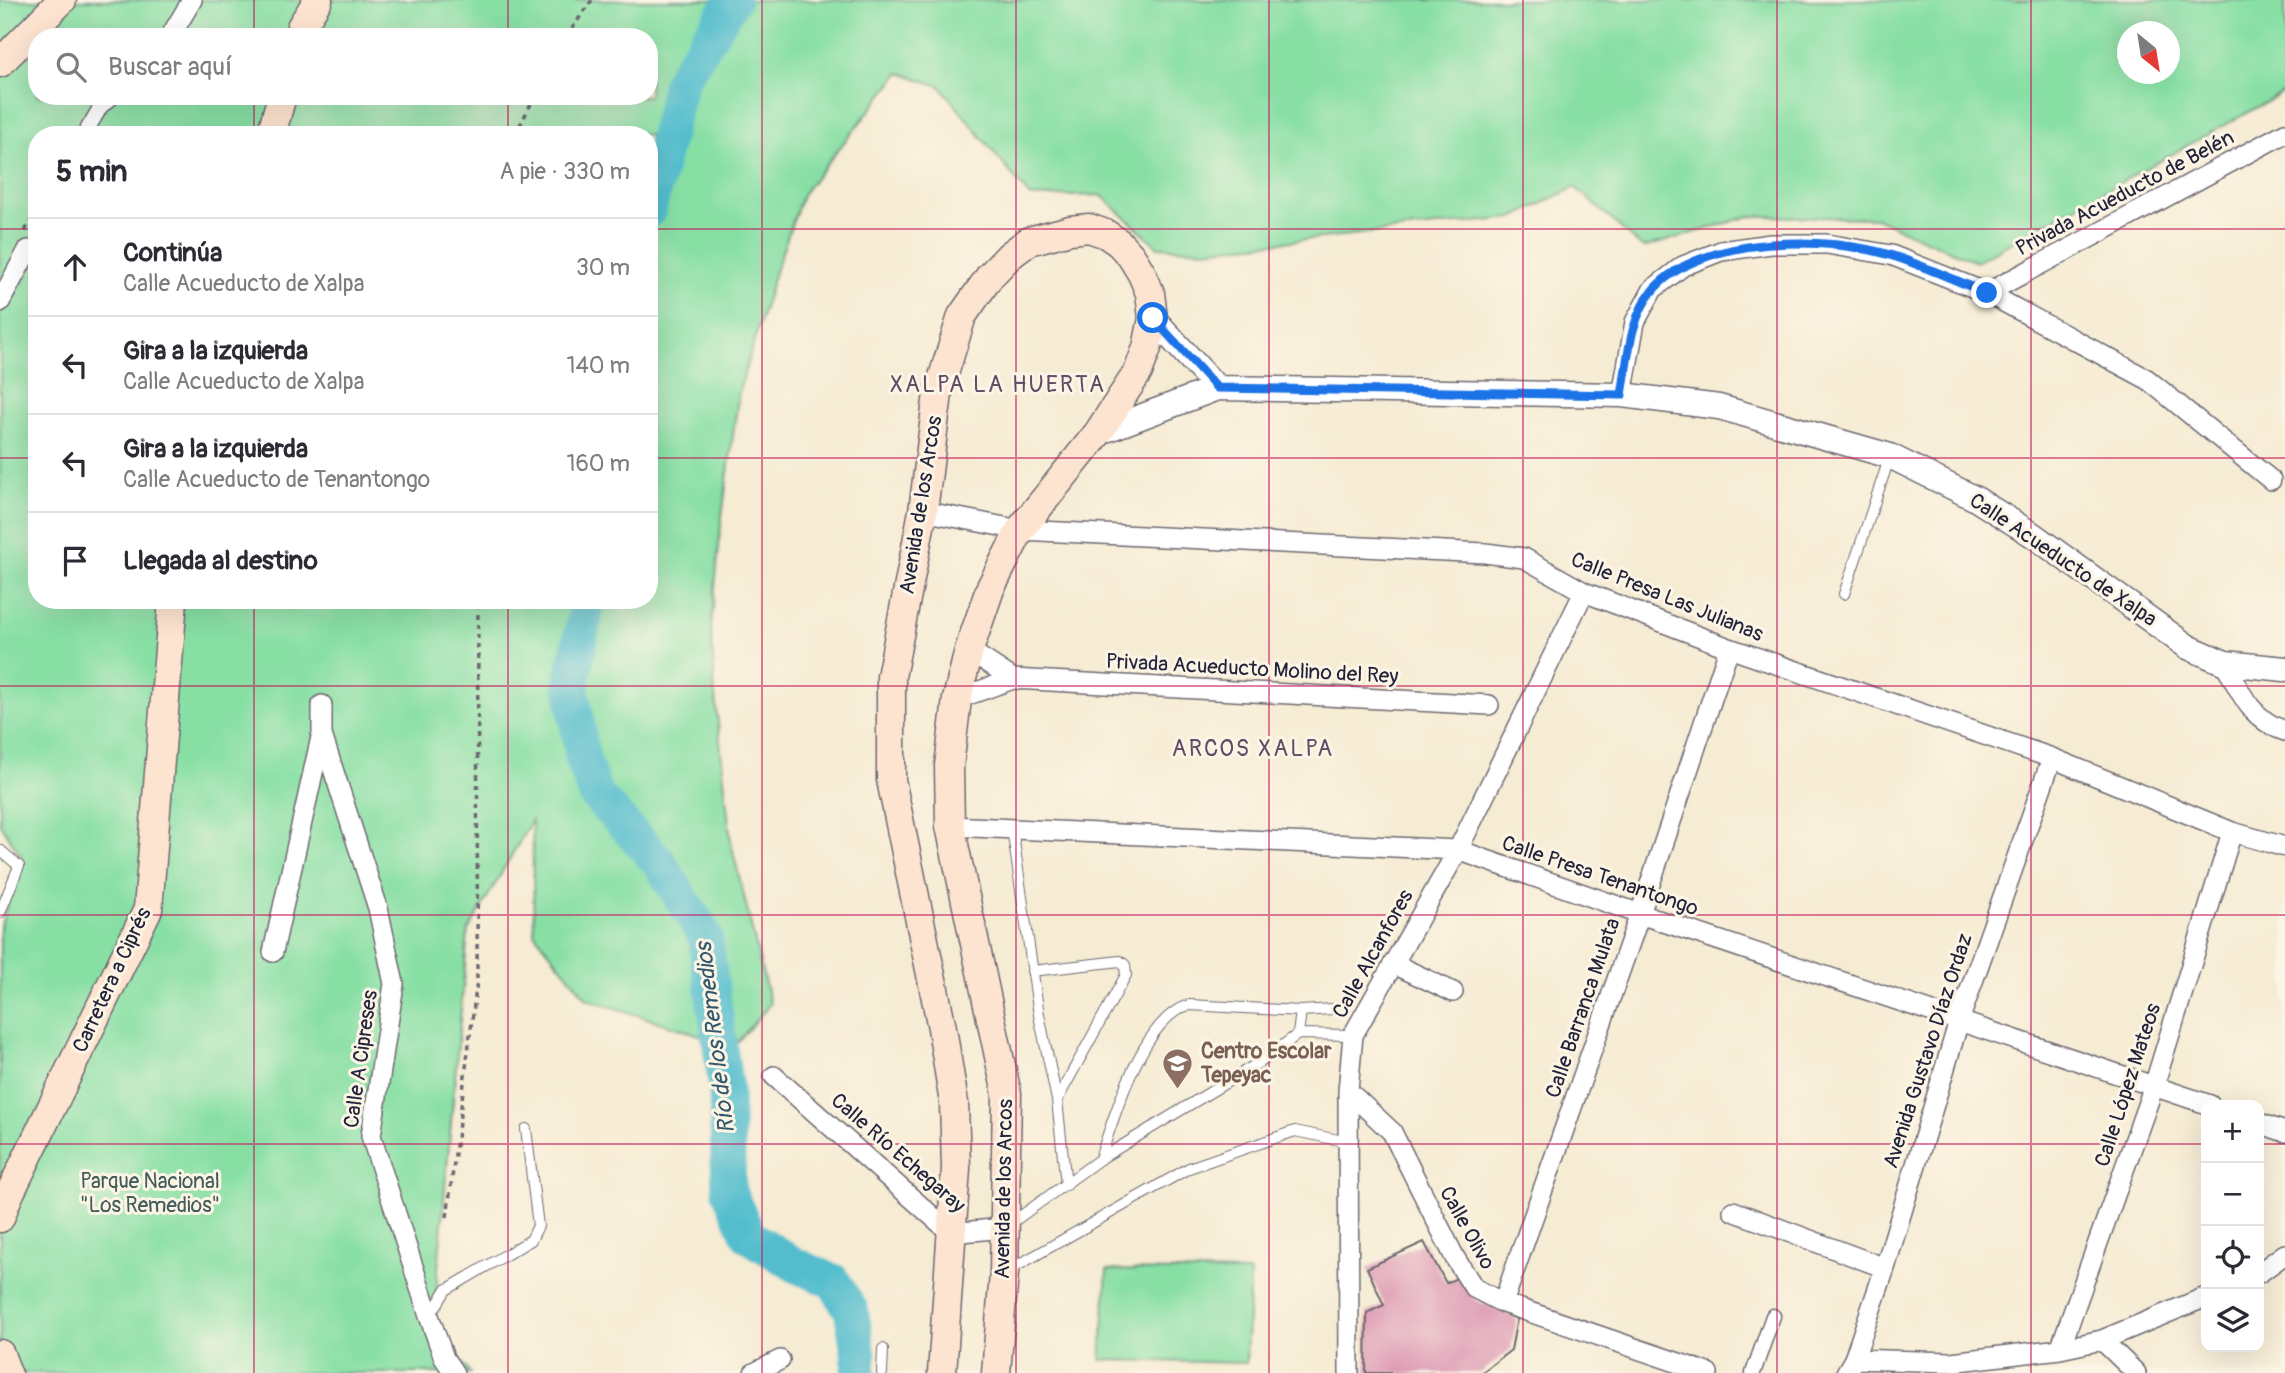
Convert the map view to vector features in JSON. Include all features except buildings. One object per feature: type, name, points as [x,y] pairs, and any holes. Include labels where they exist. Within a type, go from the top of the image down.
[{"type":"main road","points":[[41,28],[62,0]]},
{"type":"main road","points":[[302,28],[318,0]]},
{"type":"main road","points":[[0,64],[28,41]]},
{"type":"main road","points":[[274,126],[279,105]]},
{"type":"main road","name":"Avenida de los Arcos","points":[[942,1373],[956,1168],[954,1103],[942,1028],[891,780],[891,677],[923,511],[938,393],[962,316],[990,276],[1009,256],[1029,241],[1060,232],[1089,228],[1106,234],[1131,256],[1142,274],[1150,293],[1153,318],[1147,348],[1138,372],[1098,433],[1020,530],[990,589],[969,650],[957,699],[949,766],[950,826],[1007,1094],[1004,1273],[996,1373]]},
{"type":"main road","name":"Carretera a Ciprés","points":[[0,1218],[8,1196],[148,909],[172,609]]},
{"type":"main road","points":[[0,1354],[7,1373]]},
{"type":"street","points":[[175,28],[192,0]]},
{"type":"street","points":[[89,126],[100,105]]},
{"type":"street","name":"Privada Acueducto de Belén","points":[[1987,293],[2285,133]]},
{"type":"street","points":[[1622,395],[1635,322],[1653,289],[1684,266],[1720,251],[1771,244],[1827,244],[1891,255],[1987,293],[2147,379],[2271,480]]},
{"type":"street","points":[[0,302],[28,257]]},
{"type":"street","points":[[1153,318],[1217,388]]},
{"type":"street","name":"Calle Acueducto de Xalpa","points":[[1098,433],[1217,388],[1622,395],[1719,407],[1890,456],[1976,499],[2034,535],[2188,647],[2225,663],[2285,669]]},
{"type":"street","name":"Calle Presa Las Julianas","points":[[923,511],[1020,530],[1485,553],[1524,558],[1584,592],[1729,648],[2052,758],[2232,832],[2285,847]]},
{"type":"street","name":"Calle Alcanfores","points":[[1349,1373],[1348,1091],[1353,1035],[1458,850],[1584,592]]},
{"type":"street","name":"Calle Barranca Mulata","points":[[1503,1303],[1640,914],[1729,648]]},
{"type":"street","points":[[969,650],[1013,679]]},
{"type":"street","points":[[2225,663],[2247,705],[2260,719],[2285,731]]},
{"type":"street","name":"Privada Acueducto Molino del Rey","points":[[957,699],[1013,679],[1489,705]]},
{"type":"street","name":"Calle A Cipreses","points":[[321,705],[321,736],[378,908],[394,984],[371,1136],[429,1316],[444,1358],[454,1373]]},
{"type":"street","points":[[273,952],[321,736]]},
{"type":"street","name":"Avenida Gustavo Díaz Ordaz","points":[[1850,1366],[1885,1268],[1959,1021],[2052,758]]},
{"type":"street","name":"Calle Presa Tenantongo","points":[[950,826],[1458,850],[1640,914],[2201,1102]]},
{"type":"street","name":"Calle López Mateos","points":[[2060,1349],[2154,1086],[2232,832]]},
{"type":"street","points":[[1394,964],[1453,992]]},
{"type":"street","name":"Calle Río Echegaray","points":[[774,1076],[951,1233],[1004,1228]]},
{"type":"street","name":"Calle Olivo","points":[[1348,1091],[1392,1132],[1455,1258],[1474,1288],[1503,1303],[1708,1373]]},
{"type":"street","points":[[2264,1125],[2285,1132]]},
{"type":"street","points":[[1733,1211],[1885,1268]]},
{"type":"street","points":[[2264,1269],[2285,1254]]},
{"type":"street","points":[[1850,1366],[1958,1367],[2060,1349],[2102,1340],[2201,1299]]},
{"type":"street","points":[[1753,1373],[1773,1316]]},
{"type":"street","points":[[2102,1340],[2136,1373]]},
{"type":"street","points":[[754,1373],[780,1360]]},
{"type":"lane","points":[[1844,594],[1890,456]]},
{"type":"lane","points":[[1012,827],[1039,1015],[1057,1100],[1066,1185]]},
{"type":"lane","points":[[0,850],[19,866],[0,913]]},
{"type":"lane","points":[[1032,971],[1120,961],[1125,965],[1126,975],[1057,1100]]},
{"type":"lane","points":[[1100,1159],[1115,1112],[1136,1061],[1167,1017],[1178,1008],[1189,1005],[1301,1011],[1333,1009]]},
{"type":"lane","points":[[1298,1034],[1301,1011]]},
{"type":"lane","points":[[1004,1228],[1100,1159],[1265,1059],[1298,1034],[1353,1035]]},
{"type":"lane","points":[[429,1316],[446,1290],[531,1240],[538,1226],[526,1129]]},
{"type":"lane","points":[[1004,1273],[1189,1168],[1295,1132],[1348,1142]]},
{"type":"lane","points":[[881,1373],[883,1349]]},
{"type":"path","points":[[572,28],[592,0]]},
{"type":"path","points":[[520,126],[530,105]]},
{"type":"path","points":[[447,1217],[477,981],[478,609]]},
{"type":"green space","name":"Parque Nacional \"Los Remedios\"","points":[[0,0],[2285,0],[2285,92],[1976,262],[1876,218],[1750,216],[1643,248],[1575,187],[1513,218],[1204,250],[1158,247],[1101,195],[1030,197],[940,86],[900,73],[803,193],[776,269],[739,391],[722,516],[711,628],[715,695],[731,843],[770,1004],[734,1046],[587,999],[534,933],[532,820],[468,931],[433,1325],[470,1373],[0,1373],[0,928],[22,857],[0,824]]},
{"type":"green space","points":[[1107,1270],[1250,1272],[1246,1363],[1101,1360]]},
{"type":"waterway","name":"Río de los Remedios","points":[[658,173],[681,80],[733,0]]},
{"type":"waterway","name":"Río de los Remedios","points":[[586,609],[571,686],[583,760],[596,795],[659,862],[705,936],[726,1090],[729,1192],[749,1236],[797,1266],[833,1281],[851,1310],[859,1356],[858,1373]]},
{"type":"place","name":"Centro Escolar Tepeyac","points":[[1178,1090]]},
{"type":"district","name":"XALPA LA HUERTA","points":[[998,384]]},
{"type":"district","name":"ARCOS XALPA","points":[[1253,748]]},
{"type":"route","points":[[1153,318],[1217,388],[1622,395],[1635,322],[1653,289],[1684,266],[1720,251],[1771,244],[1827,244],[1891,255],[1987,293]]}]
